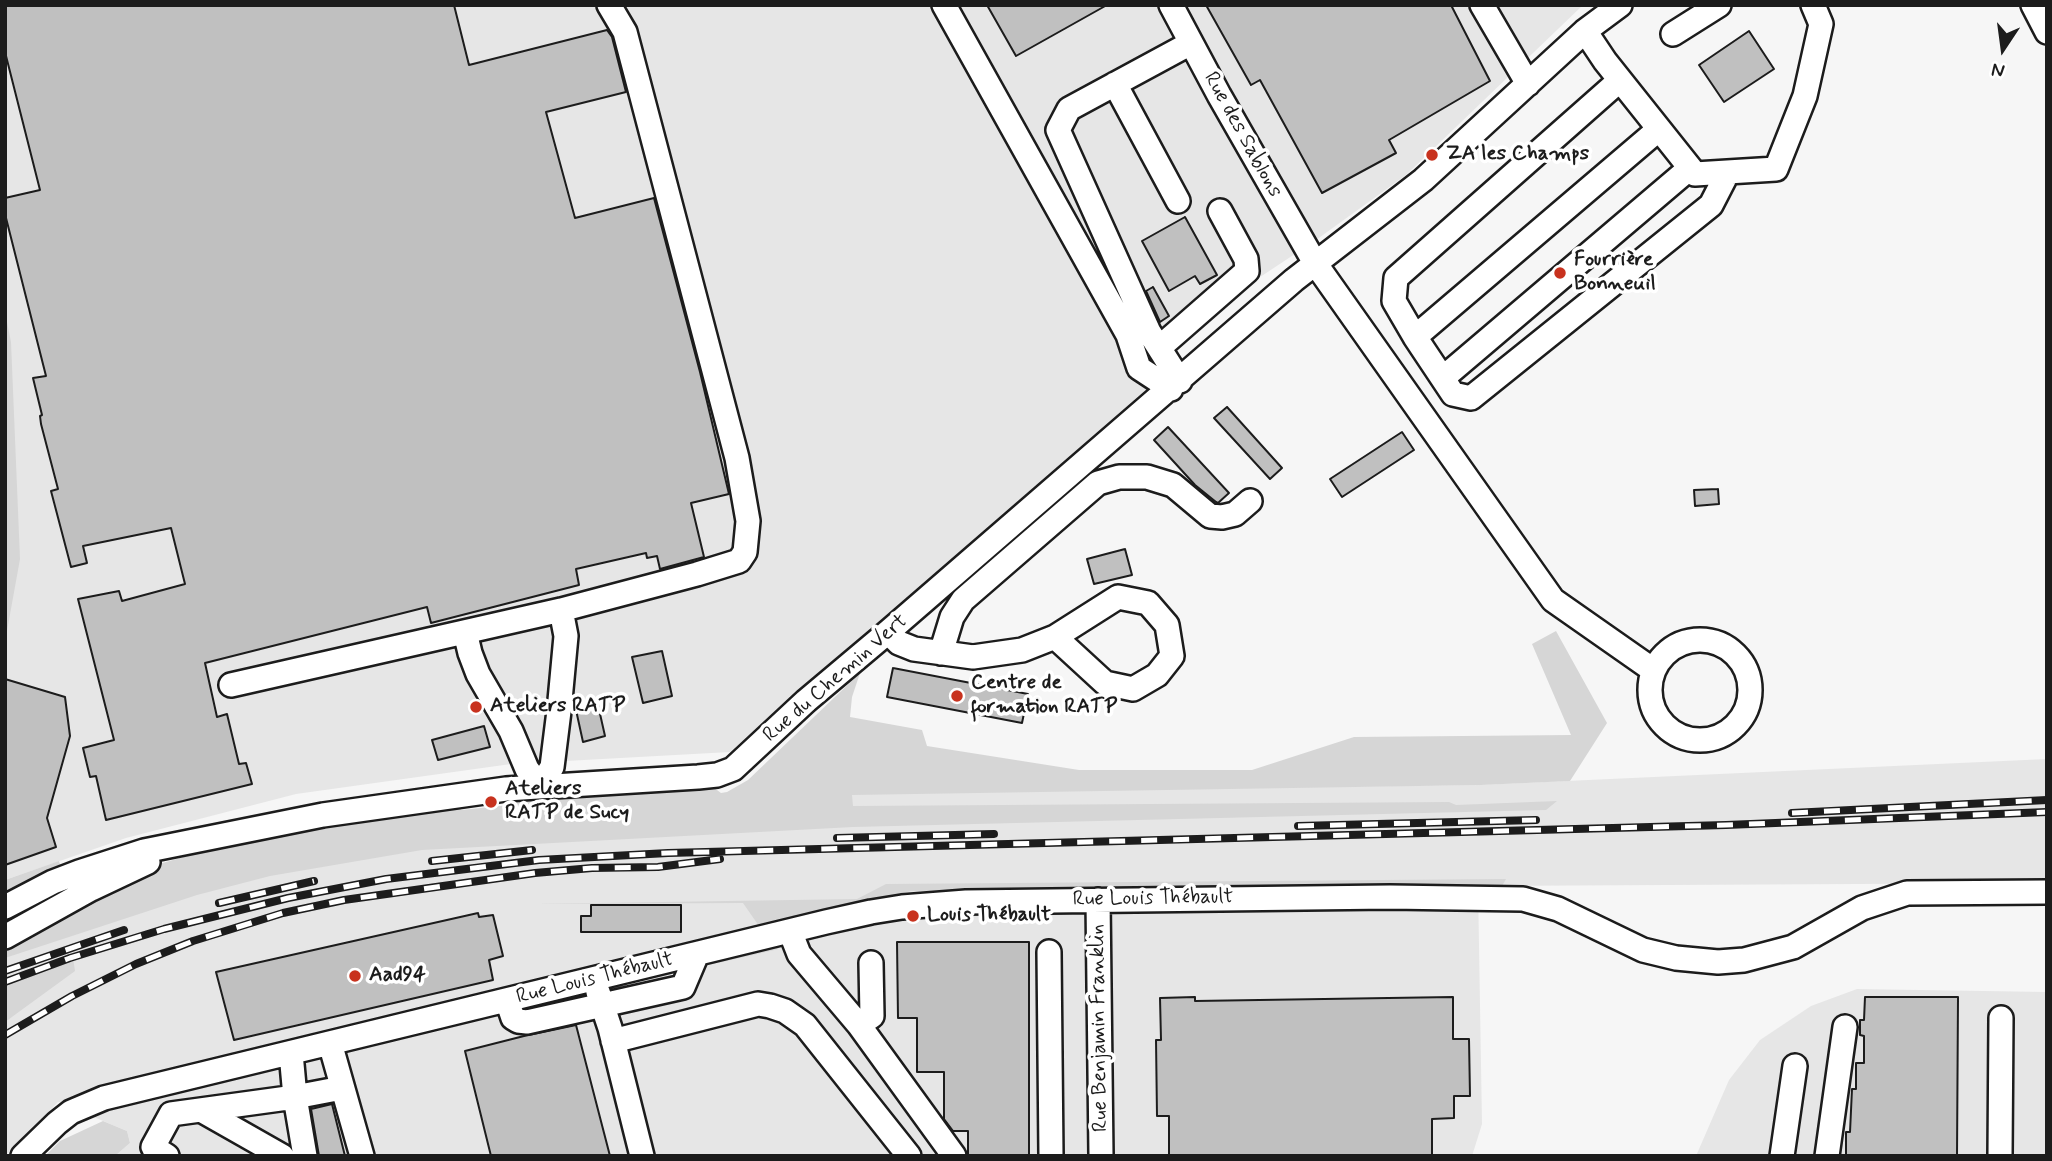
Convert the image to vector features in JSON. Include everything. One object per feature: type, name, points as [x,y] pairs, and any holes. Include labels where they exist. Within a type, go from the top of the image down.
[{"type":"street","points":[[231,685],[561,610],[739,561],[745,552],[748,521],[737,458],[625,32],[610,5]]},
{"type":"street","points":[[944,5],[1128,335],[1139,368],[1175,385]]},
{"type":"street","name":"Rue des Sablons","points":[[1171,5],[1315,263],[1553,600],[1653,670]]},
{"type":"street","points":[[1482,5],[1528,84]]},
{"type":"street","name":"Rue du Chemin Vert","points":[[5,907],[53,882],[107,862],[176,844],[323,815],[486,791],[698,777],[725,772],[741,763],[806,701],[1294,280],[1423,180],[1585,31],[1620,5]]},
{"type":"street","points":[[1673,34],[1719,5]]},
{"type":"street","points":[[1585,31],[1620,80],[1695,174],[1776,169],[1805,96],[1816,48],[1821,24],[1813,5]]},
{"type":"street","points":[[2033,5],[2047,32]]},
{"type":"street","points":[[1175,385],[1058,130],[1069,109],[1191,43]]},
{"type":"street","points":[[1620,80],[1396,278],[1394,301],[1453,394],[1471,398],[1711,205],[1728,172]]},
{"type":"street","points":[[1115,84],[1178,201]]},
{"type":"street","points":[[1415,337],[1659,129]]},
{"type":"street","points":[[1443,378],[1690,168]]},
{"type":"street","points":[[1159,348],[1247,271],[1247,259],[1220,211]]},
{"type":"street","points":[[941,653],[952,617],[963,600],[1098,483],[1119,477],[1147,477],[1173,485],[1210,516],[1235,514],[1250,501]]},
{"type":"street","points":[[888,632],[899,643],[914,649],[941,653],[973,657],[1022,650],[1055,637],[1118,597],[1148,603],[1167,625],[1172,656],[1157,675],[1133,689],[1105,683],[1055,637]]},
{"type":"street","points":[[465,632],[478,674],[511,731],[527,769],[540,786],[552,767],[559,711],[566,636],[561,610]]},
{"type":"street","points":[[1690,640],[1707,640],[1723,645],[1736,654],[1746,668],[1751,683],[1750,700],[1744,715],[1734,728],[1720,737],[1704,741],[1687,739],[1671,732],[1658,720],[1651,704],[1649,687],[1653,670],[1662,656],[1675,646],[1690,640]]},
{"type":"street","name":"Rue du Chemin Vert","points":[[5,937],[133,868],[161,856],[241,832]]},
{"type":"street","name":"Rue Louis Thébault","points":[[23,1156],[57,1123],[85,1105],[104,1098],[870,912],[939,903],[1390,897],[1523,899],[1558,909],[1643,950],[1675,958],[1718,962],[1744,960],[1793,947],[1861,908],[1907,893],[2047,892]]},
{"type":"street","name":"Rue Benjamin Franklin","points":[[1098,900],[1101,1156]]},
{"type":"street","points":[[790,931],[799,954],[859,1025],[954,1156]]},
{"type":"street","points":[[1049,952],[1051,1156]]},
{"type":"street","points":[[507,1000],[513,1017],[518,1021],[527,1021],[683,987],[697,954]]},
{"type":"street","points":[[859,1025],[872,1016],[871,963]]},
{"type":"street","points":[[594,979],[613,1041],[642,1156]]},
{"type":"street","points":[[613,1041],[758,1004],[770,1006],[797,1018],[805,1026],[909,1156]]},
{"type":"street","points":[[2000,1156],[2001,1018]]},
{"type":"street","points":[[1827,1156],[1845,1027]]},
{"type":"street","points":[[330,1043],[362,1156]]},
{"type":"street","points":[[291,1053],[305,1156]]},
{"type":"street","points":[[1782,1156],[1796,1066]]},
{"type":"street","points":[[167,1156],[153,1147],[171,1114],[342,1088]]},
{"type":"street","points":[[201,1110],[282,1156]]},
{"type":"shaded area","points":[[5,5],[1583,5],[1406,175],[1316,240],[1153,348],[1148,388],[730,752],[511,764],[296,794],[126,838],[5,880]]},
{"type":"shaded area","points":[[5,312],[11,342],[20,559],[5,642]]},
{"type":"shaded area","points":[[1556,631],[1607,723],[1570,781],[1481,785],[852,795],[853,806],[1449,802],[1456,805],[1557,801],[1546,810],[853,827],[422,850],[270,876],[197,895],[5,958],[5,942],[138,870],[257,836],[459,804],[461,810],[510,805],[510,798],[713,787],[721,793],[727,792],[748,780],[860,673],[852,697],[850,717],[922,730],[927,746],[1079,770],[1252,770],[1354,737],[1571,735],[1532,644]]},
{"type":"shaded area","points":[[2047,759],[2047,883],[1478,886],[1482,1124],[1472,1156],[115,1156],[130,1143],[127,1131],[58,1102],[5,1156],[5,951],[133,895],[715,794],[1479,785]]},
{"type":"shaded area","points":[[59,861],[61,868],[5,898],[5,880]]},
{"type":"shaded area","points":[[1506,879],[1502,886],[911,891],[759,926],[743,903],[533,904],[857,899],[886,884]]},
{"type":"shaded area","points":[[771,945],[779,949],[709,965],[711,960]]},
{"type":"shaded area","points":[[73,958],[75,971],[5,1022],[5,985]]},
{"type":"shaded area","points":[[1857,989],[2047,992],[2047,1156],[1696,1156],[1729,1080],[1760,1040],[1811,1006]]},
{"type":"shaded area","points":[[103,1121],[127,1131],[130,1143],[115,1156],[45,1156],[60,1141]]},
{"type":"building","points":[[5,5],[454,5],[469,65],[607,30],[612,37],[626,92],[546,112],[575,218],[654,198],[729,494],[691,503],[704,557],[660,569],[657,556],[647,558],[646,553],[576,569],[579,585],[431,623],[427,607],[205,663],[217,717],[227,714],[239,764],[246,763],[252,784],[106,820],[96,776],[90,777],[83,748],[114,740],[78,599],[119,591],[122,601],[185,584],[171,528],[83,546],[87,563],[71,567],[51,491],[58,489],[41,424],[42,415],[33,378],[46,376],[5,214],[5,198],[40,190],[5,52]]},
{"type":"building","points":[[987,5],[1107,5],[1016,56]]},
{"type":"building","points":[[1206,5],[1451,5],[1490,81],[1389,140],[1396,153],[1322,193],[1260,80],[1251,85]]},
{"type":"building","points":[[1749,31],[1774,69],[1724,102],[1699,65]]},
{"type":"building","points":[[1185,217],[1217,275],[1200,284],[1195,276],[1169,291],[1142,241]]},
{"type":"building","points":[[1153,287],[1169,316],[1160,322],[1146,291]]},
{"type":"building","points":[[1227,407],[1282,468],[1270,479],[1214,418]]},
{"type":"building","points":[[1168,427],[1229,493],[1218,503],[1195,485],[1154,440]]},
{"type":"building","points":[[1402,432],[1414,450],[1342,497],[1330,479]]},
{"type":"building","points":[[1718,489],[1719,504],[1695,506],[1694,490]]},
{"type":"building","points":[[1125,549],[1132,575],[1094,584],[1087,559]]},
{"type":"building","points":[[662,651],[672,696],[643,703],[632,657]]},
{"type":"building","name":"Centre de formation RATP","points":[[893,668],[1028,694],[1022,723],[887,697]]},
{"type":"building","points":[[5,679],[65,697],[70,736],[47,818],[56,847],[5,865]]},
{"type":"building","points":[[598,705],[605,736],[583,742],[576,710]]},
{"type":"building","points":[[484,726],[490,747],[438,760],[432,740]]},
{"type":"building","points":[[591,905],[681,905],[681,932],[581,932],[581,916],[591,916]]},
{"type":"building","name":"Aad94","points":[[478,913],[479,917],[493,915],[503,956],[489,960],[493,980],[234,1040],[216,972]]},
{"type":"building","points":[[897,942],[1029,942],[1029,1156],[968,1156],[968,1131],[953,1131],[944,1119],[944,1072],[917,1072],[917,1018],[898,1018]]},
{"type":"building","points":[[1195,997],[1195,1001],[1453,997],[1453,1039],[1469,1039],[1470,1096],[1454,1096],[1454,1118],[1432,1119],[1432,1156],[1169,1156],[1169,1116],[1157,1116],[1156,1040],[1161,1040],[1160,998]]},
{"type":"building","points":[[1865,997],[1958,997],[1957,1156],[1846,1156],[1846,1132],[1850,1132],[1852,1089],[1856,1089],[1856,1063],[1864,1063],[1864,1036],[1860,1035],[1860,1020],[1864,1020]]},
{"type":"building","points":[[576,1025],[610,1156],[491,1156],[465,1051]]},
{"type":"building","points":[[332,1104],[345,1156],[319,1156],[311,1109]]},
{"type":"railway","points":[[1792,813],[2047,800]]},
{"type":"railway","points":[[5,982],[70,958],[164,929],[288,898],[386,879],[539,860],[668,853],[1726,825],[2047,812]]},
{"type":"railway","points":[[1298,826],[1536,820]]},
{"type":"railway","points":[[837,838],[994,834]]},
{"type":"railway","points":[[432,861],[532,850]]},
{"type":"railway","points":[[5,1035],[72,996],[136,964],[193,941],[283,913],[344,900],[535,873],[592,868],[658,867],[720,859]]},
{"type":"railway","points":[[219,903],[314,881]]},
{"type":"railway","points":[[5,971],[124,930]]},
{"type":"place","name":"ZA les Champs","points":[[1432,155]]},
{"type":"place","name":"Fourrière Bonneuil","points":[[1560,273]]},
{"type":"place","name":"Centre de formation RATP","points":[[957,696]]},
{"type":"place","name":"Ateliers RATP","points":[[476,707]]},
{"type":"place","name":"Ateliers RATP de Sucy","points":[[491,802]]},
{"type":"place","name":"Louis Thébault","points":[[913,916]]},
{"type":"place","name":"Aad94","points":[[355,976]]}]
